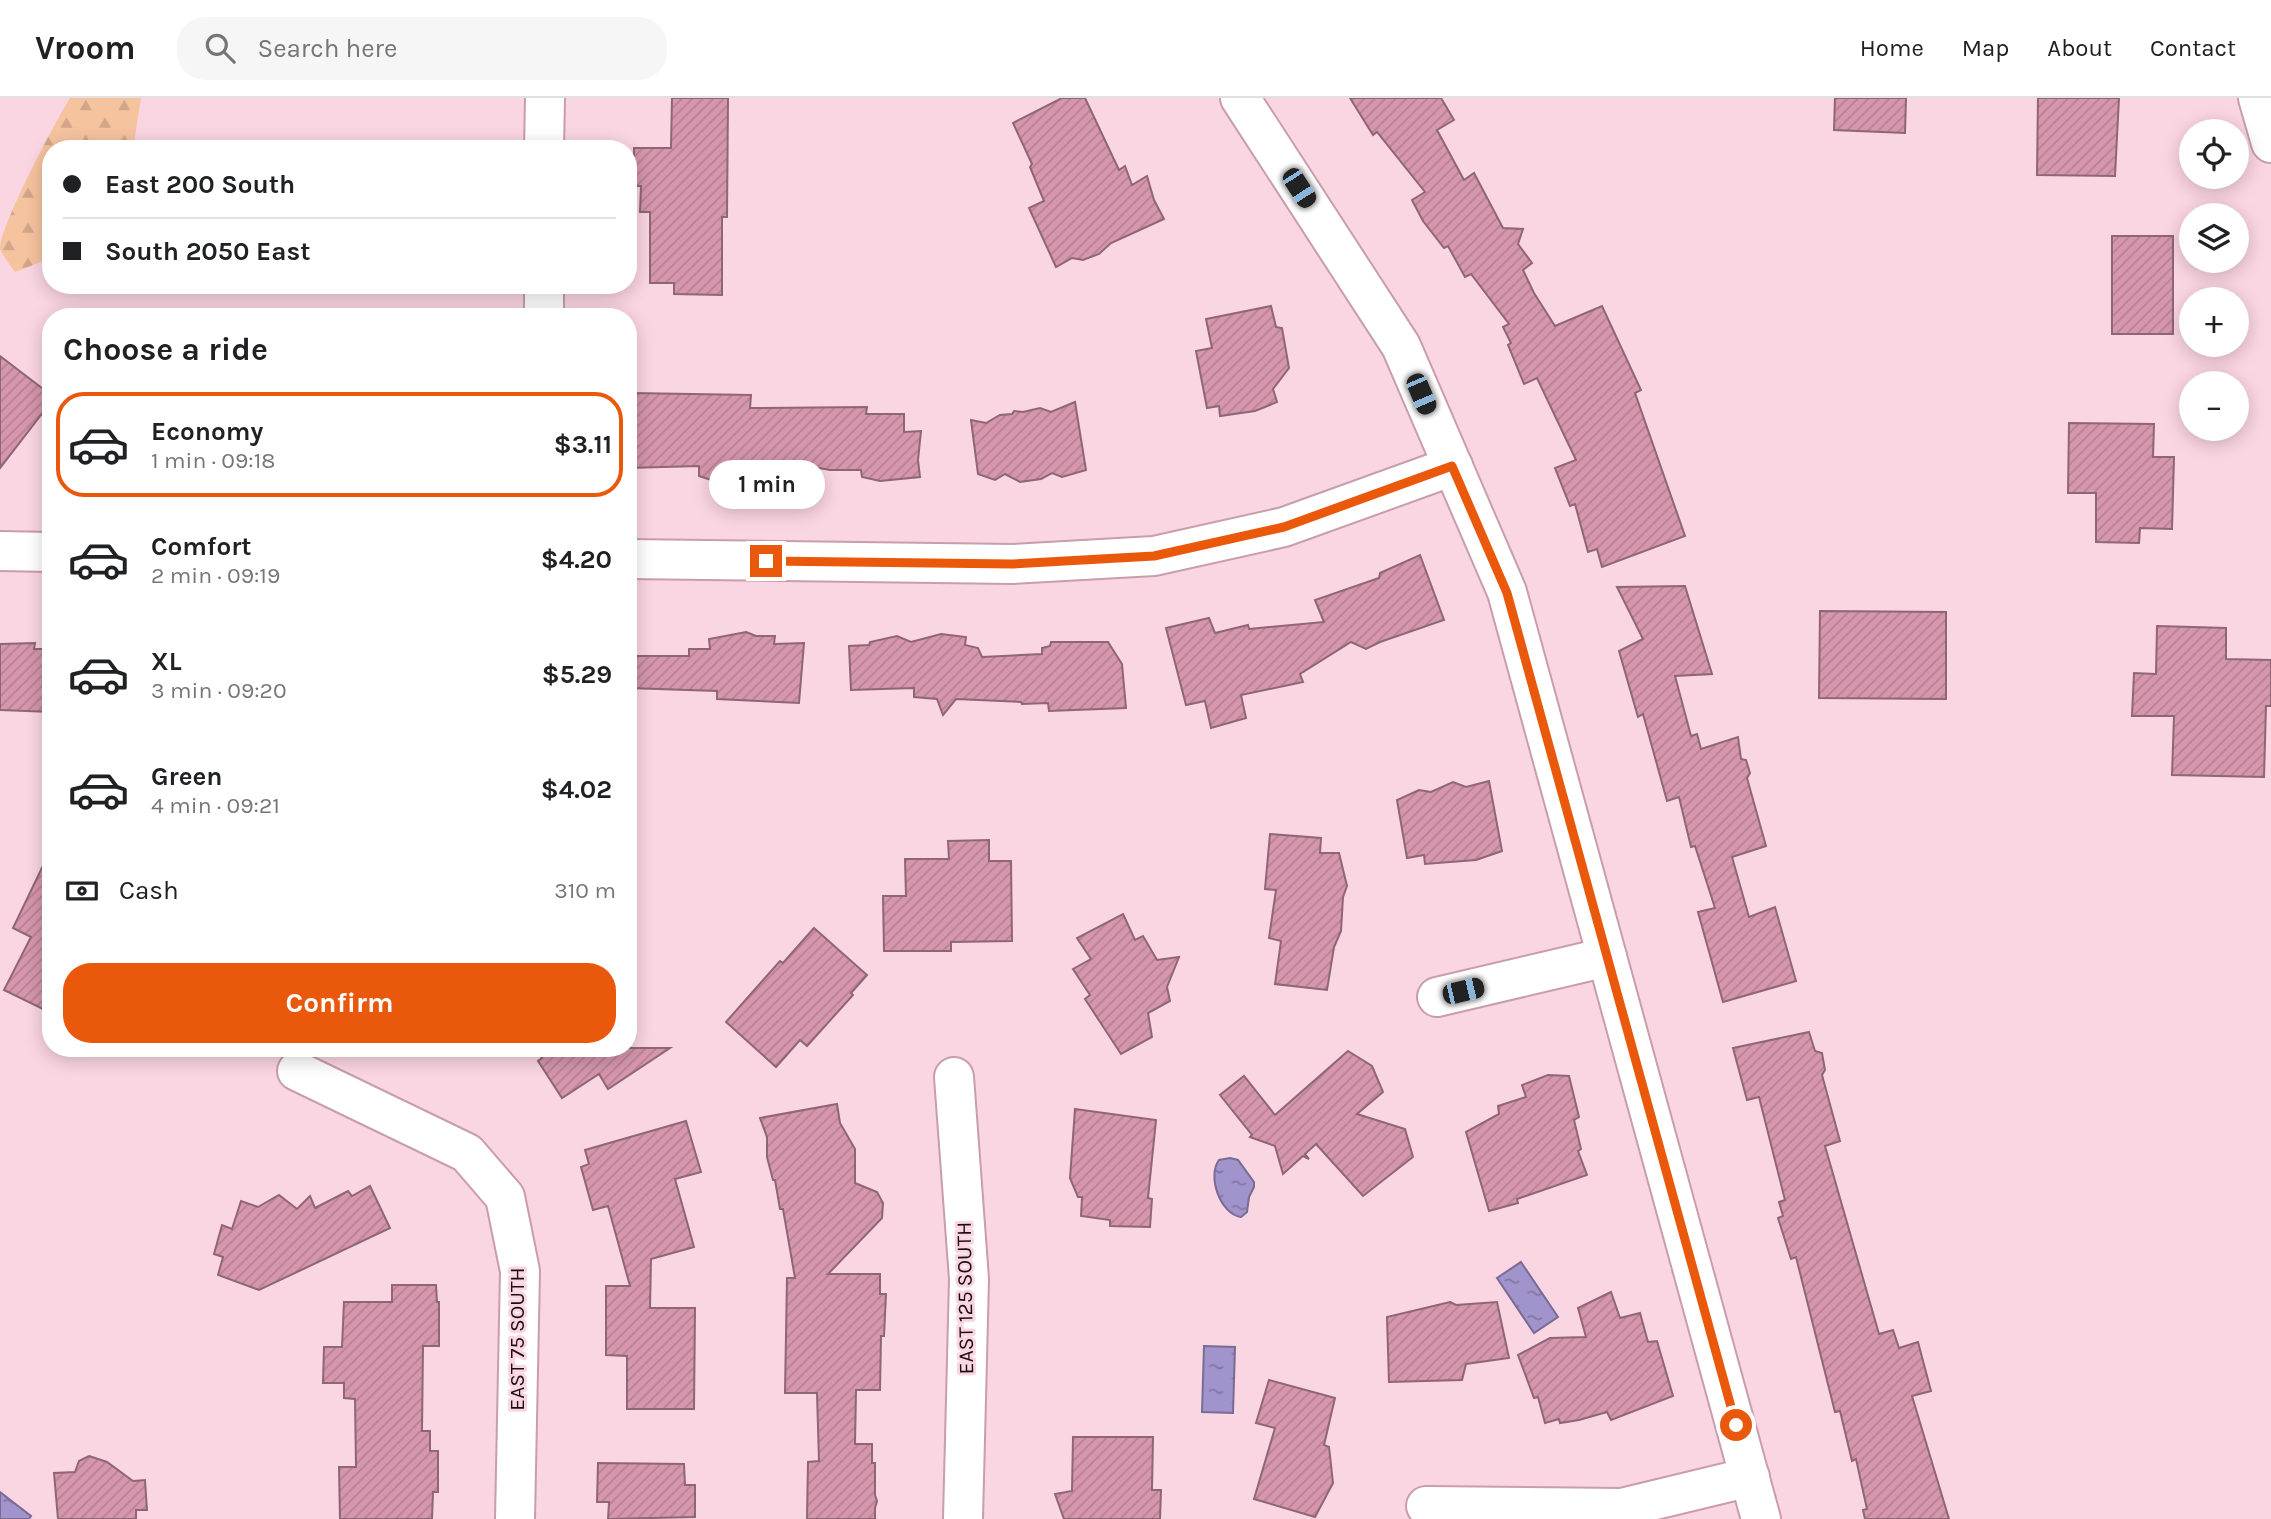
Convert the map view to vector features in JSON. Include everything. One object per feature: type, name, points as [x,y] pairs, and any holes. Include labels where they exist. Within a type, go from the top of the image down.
[{"type":"street","points":[[544,140],[545,98]]},
{"type":"street","points":[[1240,98],[1401,346],[1507,593],[1761,1519]]},
{"type":"street","points":[[2258,98],[2271,144]]},
{"type":"street","points":[[637,559],[1013,564],[1154,556],[1284,527],[1452,466]]},
{"type":"street","points":[[0,551],[42,552]]},
{"type":"street","points":[[1437,997],[1608,957]]},
{"type":"street","name":"EAST 75 SOUTH","points":[[297,1071],[467,1153],[505,1197],[520,1271],[515,1519]]},
{"type":"street","name":"EAST 125 SOUTH","points":[[954,1077],[969,1279],[963,1519]]},
{"type":"street","points":[[1426,1506],[1622,1508],[1750,1477]]},
{"type":"green space","points":[[70,98],[141,98],[134,140],[47,140]]},
{"type":"green space","points":[[42,149],[42,262],[15,272],[0,249],[2,237]]},
{"type":"water","points":[[1219,1160],[1238,1160],[1254,1182],[1247,1212],[1241,1217],[1227,1209],[1215,1184],[1214,1175]]},
{"type":"water","points":[[1521,1262],[1558,1317],[1534,1333],[1497,1278]]},
{"type":"water","points":[[1204,1346],[1235,1347],[1233,1413],[1202,1412]]},
{"type":"water","points":[[0,1492],[31,1516],[29,1519],[0,1519]]},
{"type":"building","points":[[672,98],[728,98],[727,217],[722,217],[722,295],[674,294],[674,283],[650,283],[650,212],[640,212],[641,186],[637,186],[637,148],[671,148]]},
{"type":"building","points":[[1062,98],[1085,98],[1119,170],[1125,166],[1132,185],[1147,176],[1154,200],[1164,219],[1111,243],[1099,254],[1083,260],[1072,258],[1056,267],[1029,208],[1044,201],[1030,167],[1032,164],[1013,123]]},
{"type":"building","points":[[1350,98],[1441,98],[1454,120],[1437,130],[1464,180],[1474,173],[1503,228],[1523,229],[1518,244],[1532,263],[1523,270],[1555,326],[1602,306],[1641,390],[1635,393],[1685,536],[1602,567],[1597,549],[1588,552],[1575,504],[1570,506],[1555,468],[1576,460],[1537,378],[1524,384],[1503,327],[1509,324],[1471,274],[1465,277],[1448,246],[1444,248],[1423,221],[1412,200],[1425,192],[1377,132],[1373,135]]},
{"type":"building","points":[[1835,98],[1906,98],[1905,133],[1834,130]]},
{"type":"building","points":[[2038,98],[2119,98],[2115,176],[2037,175]]},
{"type":"building","points":[[2112,236],[2173,236],[2173,334],[2112,334]]},
{"type":"building","points":[[1271,306],[1276,327],[1282,328],[1289,368],[1273,389],[1277,402],[1255,411],[1220,416],[1219,406],[1207,408],[1196,351],[1212,348],[1206,319]]},
{"type":"building","points":[[0,356],[42,388],[42,414],[0,468]]},
{"type":"building","points":[[637,393],[751,395],[750,408],[867,407],[866,414],[904,414],[904,432],[921,431],[918,460],[920,477],[880,481],[862,477],[861,470],[830,470],[803,465],[750,466],[750,474],[729,474],[729,478],[711,480],[699,476],[699,466],[637,468]]},
{"type":"building","points":[[1075,402],[1086,470],[1062,477],[1052,473],[1041,479],[1020,482],[1005,474],[995,480],[978,474],[971,420],[986,423],[1014,411],[1040,408],[1051,412]]},
{"type":"building","points":[[2069,423],[2154,424],[2153,457],[2174,457],[2172,529],[2140,528],[2139,543],[2096,542],[2096,493],[2068,493]]},
{"type":"building","points":[[1420,555],[1444,620],[1366,649],[1351,642],[1300,674],[1303,682],[1241,695],[1246,718],[1211,728],[1205,701],[1186,705],[1166,628],[1209,618],[1215,633],[1248,625],[1249,629],[1324,622],[1315,600],[1379,578],[1380,573]]},
{"type":"building","points":[[1685,586],[1712,674],[1675,676],[1691,736],[1697,734],[1701,749],[1738,737],[1741,759],[1746,760],[1750,773],[1747,778],[1766,846],[1732,857],[1749,917],[1775,907],[1796,981],[1723,1002],[1698,912],[1715,908],[1695,846],[1691,847],[1679,797],[1667,801],[1643,714],[1638,717],[1619,651],[1643,639],[1617,587]]},
{"type":"building","points":[[1820,611],[1946,612],[1946,699],[1819,698]]},
{"type":"building","points":[[2157,626],[2226,628],[2226,659],[2271,660],[2271,706],[2266,706],[2264,777],[2172,775],[2174,716],[2132,716],[2134,673],[2156,674]]},
{"type":"building","points":[[746,632],[756,636],[775,636],[774,644],[804,643],[799,703],[717,699],[717,691],[637,688],[637,656],[689,656],[689,649],[710,649],[709,639]]},
{"type":"building","points":[[941,634],[966,637],[965,645],[978,648],[982,657],[1042,654],[1042,648],[1050,646],[1051,642],[1108,642],[1122,664],[1126,708],[1049,711],[1048,703],[1022,704],[956,699],[943,715],[937,699],[914,697],[914,688],[851,690],[849,646],[869,645],[870,642],[897,636],[911,642]]},
{"type":"building","points":[[35,643],[34,649],[42,649],[42,712],[0,710],[0,644]]},
{"type":"building","points":[[1489,781],[1502,851],[1476,860],[1425,864],[1424,855],[1407,858],[1397,800],[1419,790],[1431,792],[1453,782],[1466,787]]},
{"type":"building","points":[[1270,834],[1321,838],[1320,853],[1339,853],[1347,886],[1343,897],[1341,931],[1334,947],[1327,990],[1275,984],[1281,941],[1269,938],[1276,890],[1265,889]]},
{"type":"building","points":[[989,840],[989,861],[1011,861],[1012,941],[951,942],[951,951],[884,951],[883,896],[906,896],[905,859],[949,859],[948,841]]},
{"type":"building","points":[[42,868],[42,1009],[4,990],[31,937],[13,928]]},
{"type":"building","points":[[1123,914],[1135,940],[1143,936],[1157,960],[1179,957],[1167,987],[1170,1001],[1148,1013],[1152,1037],[1121,1054],[1085,999],[1090,995],[1073,969],[1091,959],[1077,938]]},
{"type":"building","points":[[814,928],[867,975],[851,993],[853,995],[807,1046],[800,1040],[776,1067],[726,1022],[780,961],[783,963]]},
{"type":"building","points":[[1809,1032],[1815,1051],[1822,1053],[1825,1070],[1822,1075],[1840,1141],[1825,1146],[1879,1334],[1893,1330],[1899,1348],[1918,1342],[1931,1391],[1912,1396],[1949,1519],[1865,1519],[1863,1510],[1867,1509],[1856,1459],[1852,1461],[1840,1411],[1835,1412],[1796,1257],[1791,1259],[1778,1218],[1783,1216],[1779,1202],[1785,1200],[1759,1097],[1747,1100],[1733,1048]]},
{"type":"building","points":[[637,1048],[670,1048],[608,1089],[599,1074],[562,1098],[538,1061],[542,1058],[637,1057]]},
{"type":"building","points":[[1348,1051],[1372,1066],[1383,1092],[1357,1114],[1405,1129],[1413,1157],[1363,1196],[1316,1144],[1305,1154],[1309,1159],[1303,1156],[1283,1174],[1275,1146],[1250,1137],[1252,1135],[1220,1095],[1244,1076],[1275,1115]]},
{"type":"building","points":[[1548,1075],[1569,1076],[1579,1117],[1574,1120],[1581,1149],[1578,1151],[1587,1175],[1517,1199],[1518,1203],[1489,1211],[1466,1132],[1499,1114],[1498,1106],[1526,1097],[1522,1085]]},
{"type":"building","points":[[837,1104],[840,1123],[855,1149],[855,1183],[877,1192],[883,1203],[882,1218],[828,1274],[880,1274],[880,1294],[886,1294],[884,1336],[881,1336],[880,1390],[856,1390],[855,1444],[872,1444],[877,1501],[875,1519],[807,1519],[808,1462],[819,1461],[817,1393],[785,1393],[787,1278],[795,1278],[783,1209],[780,1209],[775,1180],[767,1157],[767,1137],[760,1118]]},
{"type":"building","points":[[1075,1109],[1156,1120],[1148,1198],[1152,1199],[1150,1227],[1110,1226],[1110,1220],[1081,1216],[1082,1197],[1078,1197],[1070,1178]]},
{"type":"building","points":[[686,1121],[701,1172],[675,1179],[694,1247],[651,1259],[650,1308],[695,1308],[694,1409],[627,1409],[627,1356],[606,1355],[606,1286],[630,1286],[608,1206],[593,1210],[581,1167],[589,1164],[585,1150]]},
{"type":"building","points":[[370,1186],[390,1228],[259,1290],[218,1275],[223,1257],[214,1254],[222,1225],[232,1229],[241,1201],[258,1207],[279,1195],[297,1209],[310,1196],[315,1208],[348,1191],[352,1196]]},
{"type":"building","points":[[392,1285],[436,1285],[439,1302],[439,1346],[423,1346],[422,1431],[430,1431],[430,1451],[438,1451],[438,1492],[433,1492],[432,1519],[340,1519],[339,1467],[356,1467],[355,1399],[344,1398],[344,1383],[323,1383],[324,1347],[342,1347],[344,1302],[392,1302]]},
{"type":"building","points":[[1611,1292],[1620,1318],[1640,1313],[1648,1342],[1657,1341],[1673,1396],[1611,1420],[1607,1412],[1579,1420],[1560,1423],[1559,1419],[1545,1423],[1538,1397],[1534,1398],[1518,1355],[1550,1338],[1586,1337],[1578,1308]]},
{"type":"building","points":[[1450,1302],[1456,1305],[1497,1302],[1509,1358],[1466,1364],[1462,1380],[1389,1382],[1387,1317]]},
{"type":"building","points":[[1269,1380],[1335,1398],[1324,1445],[1329,1447],[1333,1483],[1315,1517],[1254,1499],[1275,1428],[1256,1423]]},
{"type":"building","points":[[1073,1437],[1153,1437],[1152,1490],[1161,1490],[1160,1519],[1064,1519],[1055,1494],[1072,1491]]},
{"type":"building","points":[[89,1456],[107,1462],[133,1481],[145,1480],[147,1510],[136,1510],[136,1519],[58,1519],[54,1473],[75,1472],[79,1461]]},
{"type":"building","points":[[598,1463],[684,1464],[685,1485],[695,1485],[695,1517],[608,1519],[609,1502],[597,1502]]},
{"type":"route","points":[[766,561],[1013,564],[1154,556],[1284,527],[1452,466],[1507,593],[1736,1425]]}]
